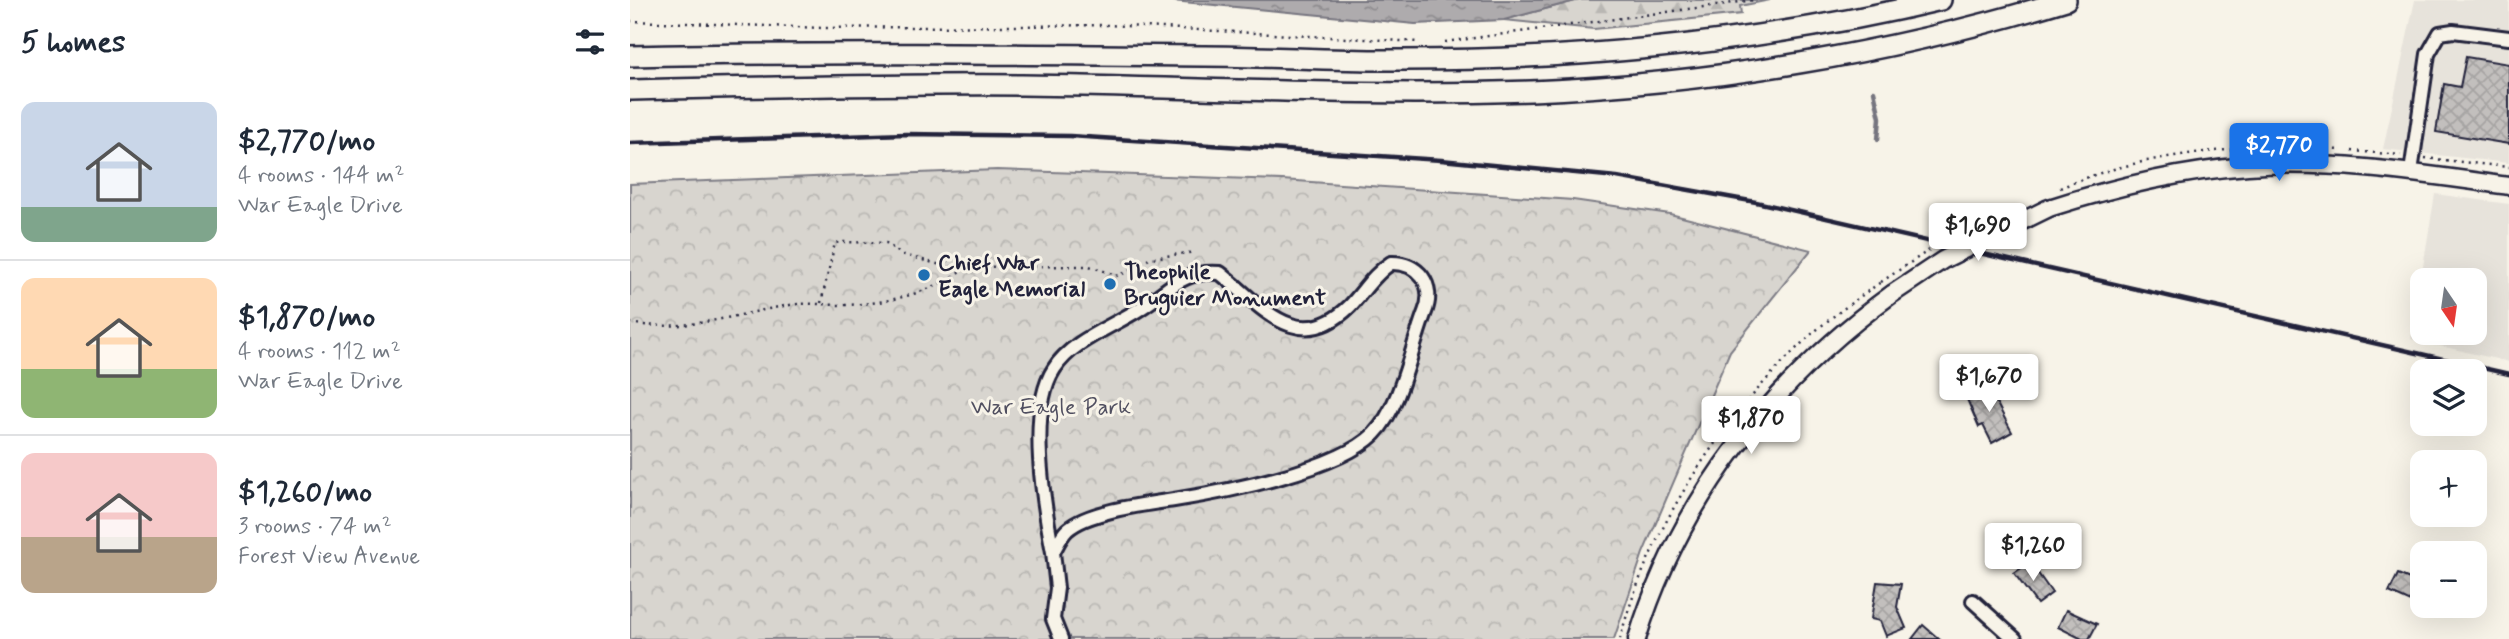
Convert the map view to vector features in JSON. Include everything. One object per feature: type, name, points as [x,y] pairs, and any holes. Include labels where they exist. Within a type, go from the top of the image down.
[{"type":"highway","points":[[630,56],[817,52],[1402,61],[1533,57],[1612,52],[1765,34],[1941,0]]},
{"type":"highway","points":[[630,90],[816,85],[1020,85],[1396,94],[1534,91],[1646,82],[1832,56],[1910,41],[2066,0]]},
{"type":"main road","points":[[1637,639],[1680,533],[1753,421],[1813,358],[1892,294],[1954,255],[2049,208],[2136,183],[2212,169],[2299,165],[2411,172],[2509,186]]},
{"type":"street","points":[[2411,172],[2428,54],[2440,33],[2453,31],[2509,38]]},
{"type":"street","points":[[1053,552],[1068,529],[1086,520],[1134,506],[1269,480],[1335,457],[1374,434],[1392,410],[1427,308],[1428,288],[1420,271],[1406,262],[1391,263],[1379,271],[1339,315],[1322,324],[1304,327],[1283,323],[1264,313],[1220,273],[1189,274],[1073,351],[1054,369],[1042,399],[1041,448],[1046,517],[1057,588],[1053,619],[1061,639]]},
{"type":"street","points":[[1973,601],[2015,639]]},
{"type":"path","points":[[1436,42],[1755,0]]},
{"type":"path","points":[[630,21],[823,28],[1107,25],[1426,42]]},
{"type":"path","points":[[821,303],[835,243],[886,243],[914,259],[948,267],[1089,266],[1119,276],[1151,258],[1195,252]]},
{"type":"path","points":[[630,323],[656,327],[687,326],[788,305],[866,304],[918,293],[965,267]]},
{"type":"shaded area","points":[[2415,0],[2509,0],[2509,163],[2383,149]]},
{"type":"shaded area","points":[[2435,194],[2509,204],[2509,362],[2437,345],[2487,345],[2487,268],[2423,268]]},
{"type":"green space","points":[[1579,0],[1770,0],[1740,6],[1741,14],[1594,29],[1504,20]]},
{"type":"green space","name":"War Eagle Park","points":[[997,170],[1282,180],[1573,200],[1670,214],[1811,250],[1730,351],[1643,553],[1614,639],[630,639],[630,184]]},
{"type":"water","points":[[1162,0],[1579,0],[1504,20],[1415,24]]},
{"type":"building","points":[[2466,57],[2509,64],[2509,144],[2436,132],[2444,84],[2460,87]]},
{"type":"building","points":[[1987,385],[2012,432],[1992,443],[1983,425],[1979,427],[1966,397]]},
{"type":"building","points":[[2030,562],[2052,593],[2037,604],[2014,573]]},
{"type":"building","points":[[2398,574],[2410,579],[2410,602],[2389,592]]},
{"type":"building","points":[[1877,582],[1901,584],[1897,607],[1906,628],[1886,636],[1880,621],[1871,619]]},
{"type":"building","points":[[2066,610],[2097,624],[2089,639],[2082,639],[2058,627]]},
{"type":"building","points":[[1923,625],[1939,639],[1912,639]]},
{"type":"waterway","points":[[1874,91],[1880,118],[1878,139]]},
{"type":"railway","points":[[630,143],[906,134],[1070,136],[1441,160],[1617,177],[1756,202],[2509,374]]},
{"type":"place","name":"Chief War Eagle Memorial","points":[[924,275]]},
{"type":"place","name":"Theophile Bruguier Monument","points":[[1110,284]]}]
